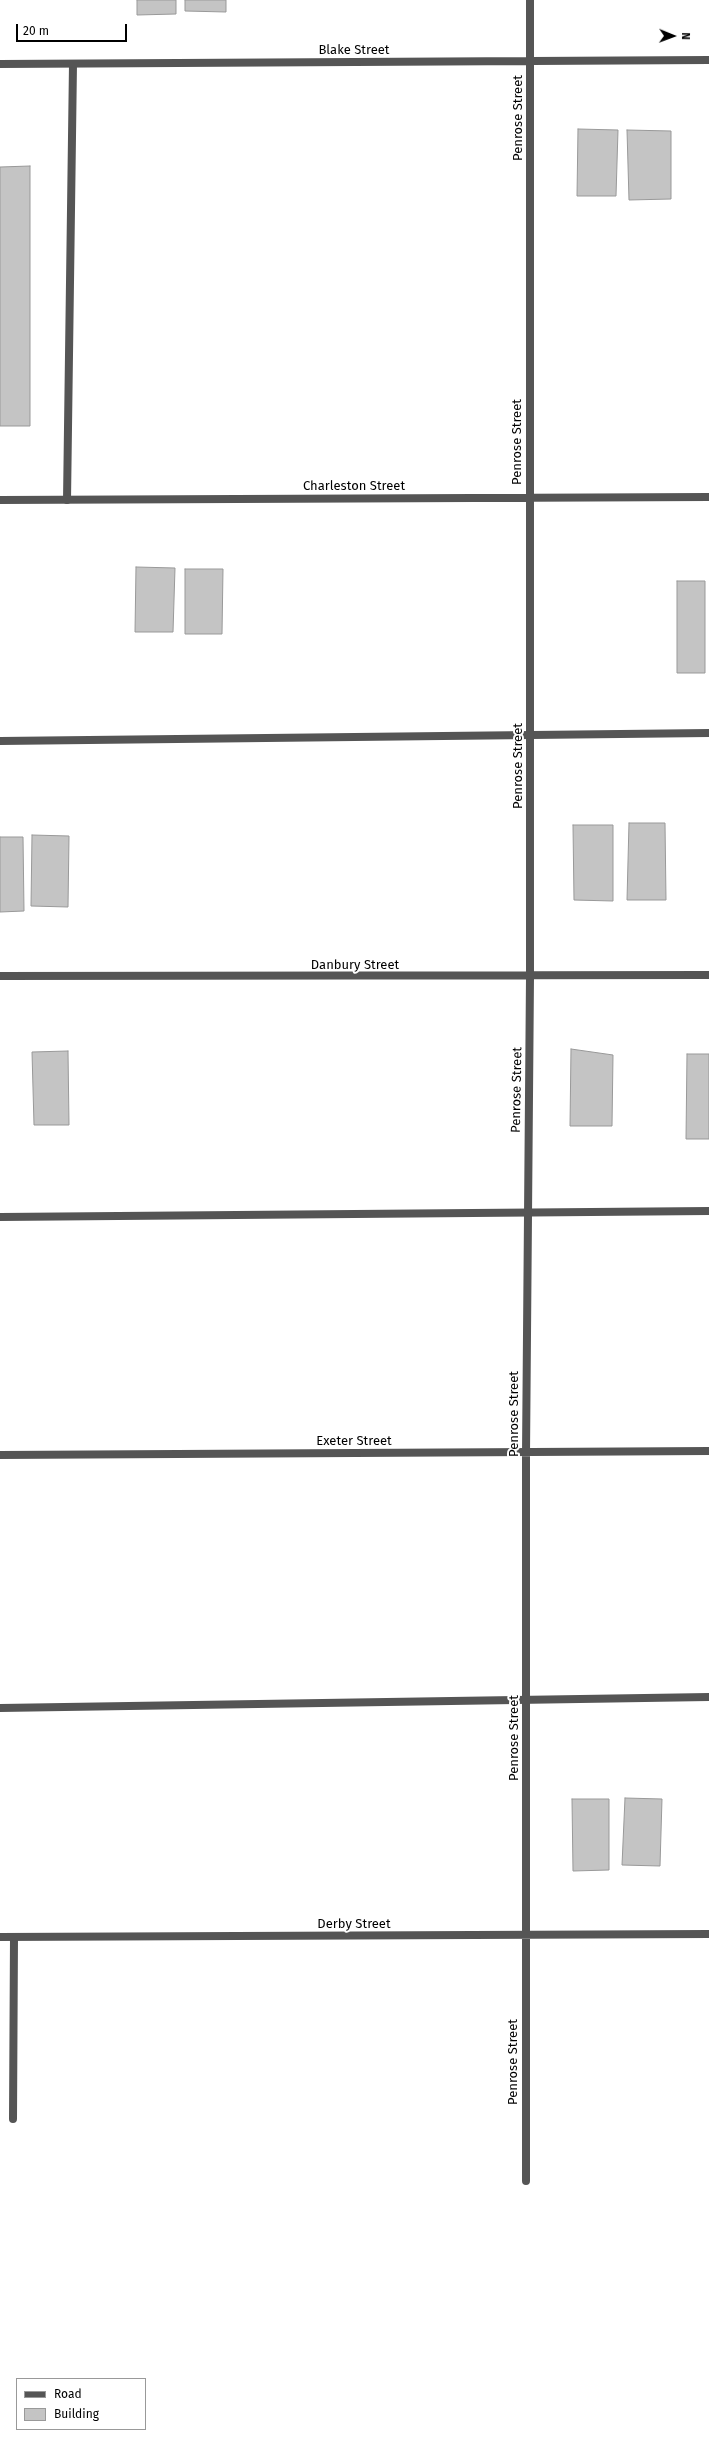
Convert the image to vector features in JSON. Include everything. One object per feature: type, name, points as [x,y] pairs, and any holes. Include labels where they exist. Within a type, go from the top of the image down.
[{"type":"street","name":"Penrose Street","points":[[526,2181],[526,1453],[530,977],[530,0]]},
{"type":"street","name":"Blake Street","points":[[0,64],[709,60]]},
{"type":"street","points":[[67,500],[73,64]]},
{"type":"street","name":"Charleston Street","points":[[0,500],[709,497]]},
{"type":"street","points":[[0,741],[709,733]]},
{"type":"street","name":"Danbury Street","points":[[0,976],[530,977],[709,975]]},
{"type":"street","points":[[0,1217],[528,1212],[709,1212]]},
{"type":"street","name":"Exeter Street","points":[[0,1455],[709,1451]]},
{"type":"street","points":[[0,1708],[709,1697]]},
{"type":"street","name":"Derby Street","points":[[0,1937],[709,1934]]},
{"type":"street","points":[[13,2119],[14,1937]]},
{"type":"building","points":[[137,0],[176,0],[176,14],[137,15]]},
{"type":"building","points":[[185,0],[226,0],[226,12],[185,11]]},
{"type":"building","points":[[578,129],[618,130],[616,196],[577,196]]},
{"type":"building","points":[[627,130],[671,131],[671,199],[629,200]]},
{"type":"building","points":[[30,166],[30,426],[0,426],[0,167]]},
{"type":"building","points":[[136,567],[175,568],[173,632],[135,632]]},
{"type":"building","points":[[185,569],[223,569],[222,634],[185,634]]},
{"type":"building","points":[[677,581],[705,581],[705,673],[677,673]]},
{"type":"building","points":[[629,823],[665,823],[666,900],[627,900]]},
{"type":"building","points":[[573,825],[613,825],[613,901],[574,900]]},
{"type":"building","points":[[32,835],[69,836],[68,907],[31,906]]},
{"type":"building","points":[[0,837],[23,837],[24,911],[0,912]]},
{"type":"building","points":[[571,1049],[613,1055],[612,1126],[570,1126]]},
{"type":"building","points":[[68,1051],[69,1125],[34,1125],[32,1052]]},
{"type":"building","points":[[687,1054],[709,1054],[709,1139],[686,1139]]},
{"type":"building","points":[[625,1798],[662,1799],[660,1866],[622,1865]]},
{"type":"building","points":[[572,1799],[609,1799],[609,1870],[573,1871]]}]
